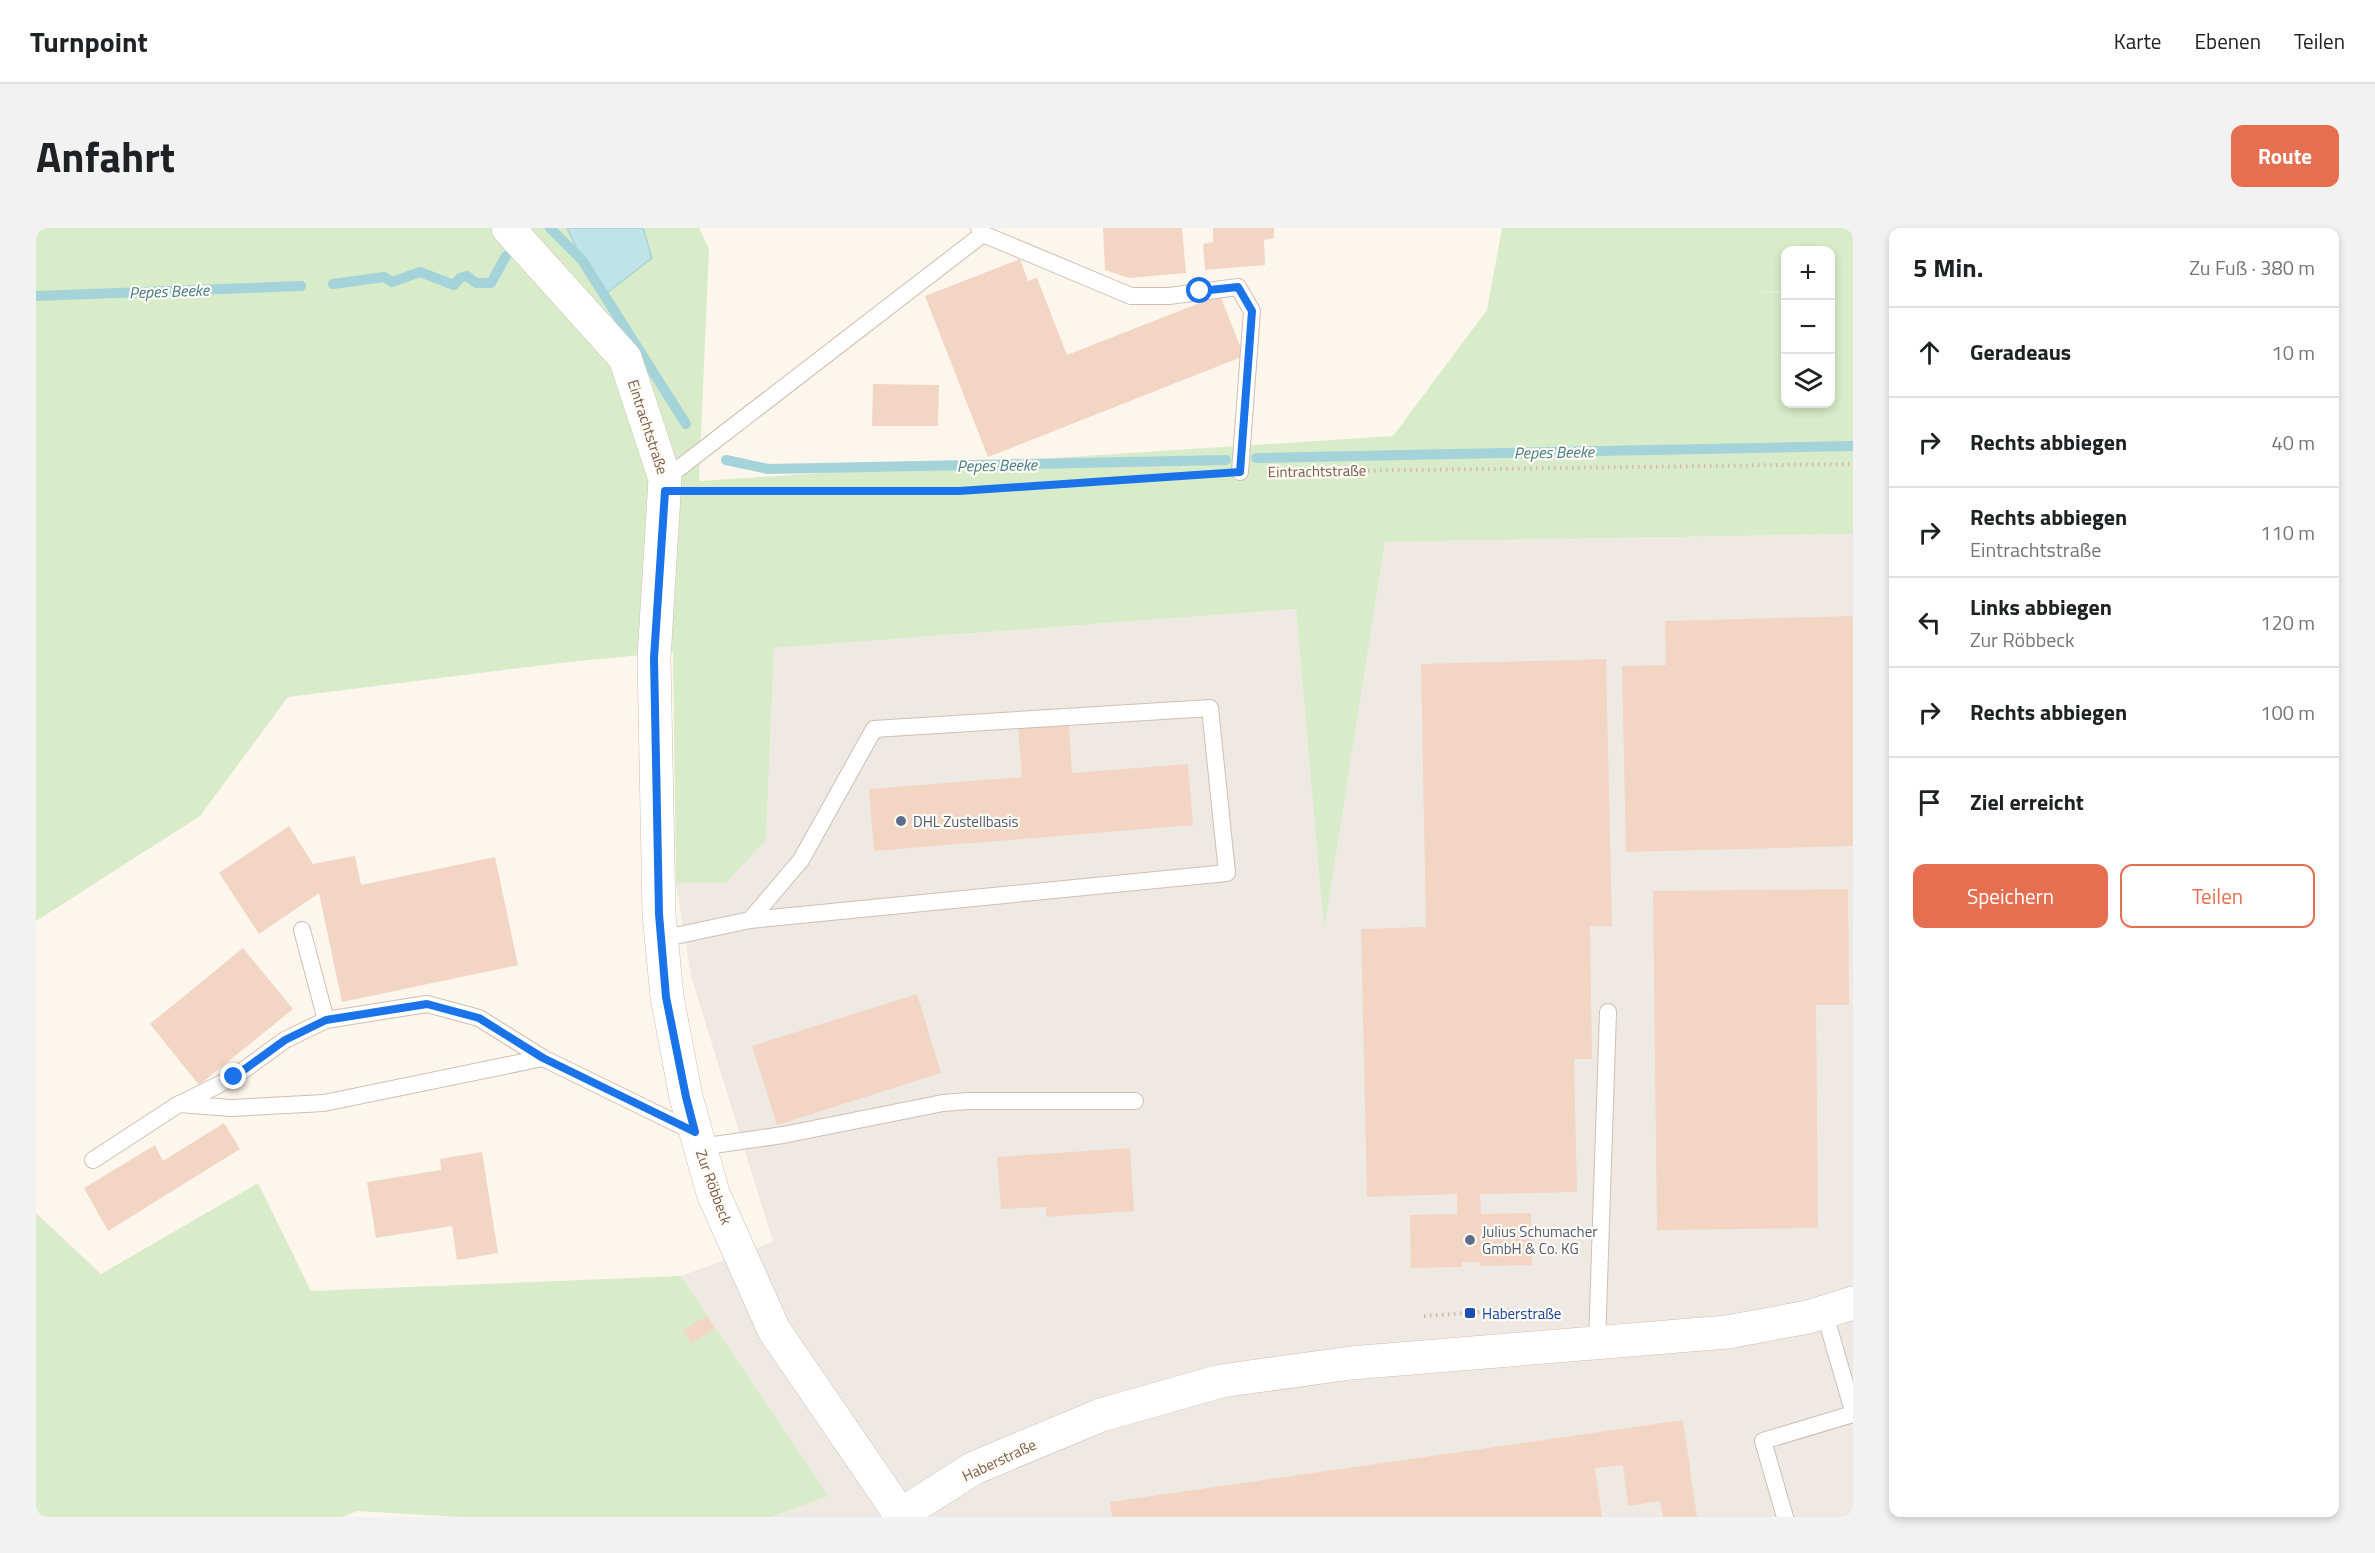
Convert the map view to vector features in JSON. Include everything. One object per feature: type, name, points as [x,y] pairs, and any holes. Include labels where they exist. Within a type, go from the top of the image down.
[{"type":"street","name":"Eintrachtstraße","points":[[508,228],[625,358],[665,485]]},
{"type":"street","name":"Zur Röbbeck","points":[[665,485],[654,658],[661,939],[666,997],[686,1097],[713,1192],[774,1330],[900,1516]]},
{"type":"street","name":"Haberstraße","points":[[900,1516],[974,1468],[1101,1415],[1221,1381],[1351,1363],[1727,1332],[1839,1307]]},
{"type":"lane","points":[[665,485],[981,231],[1131,296],[1169,296],[1238,287],[1252,311],[1240,472]]},
{"type":"lane","points":[[661,939],[750,920],[1227,873],[1210,708],[874,729],[801,860],[750,920]]},
{"type":"lane","points":[[302,930],[326,1020]]},
{"type":"lane","points":[[93,1160],[179,1104],[234,1077],[285,1040],[326,1020],[427,1004],[479,1018],[543,1058],[697,1140],[783,1135],[968,1101],[1135,1101]]},
{"type":"lane","points":[[1598,1343],[1608,1012]]},
{"type":"lane","points":[[179,1104],[231,1108],[324,1103],[543,1058]]},
{"type":"lane","points":[[1785,1517],[1763,1442],[1853,1412],[1839,1307]]},
{"type":"path","name":"Eintrachtstraße","points":[[665,485],[959,491],[1240,472],[1853,464]]},
{"type":"path","points":[[1424,1316],[1509,1310]]},
{"type":"shaded area","points":[[1853,534],[1853,1517],[771,1517],[827,1496],[681,1276],[773,1242],[691,976],[676,883],[726,883],[766,840],[774,648],[1296,609],[1324,927],[1385,542]]},
{"type":"green space","points":[[36,228],[699,228],[709,249],[699,481],[1393,436],[1487,310],[1502,228],[1853,228],[1853,534],[1385,542],[1324,930],[1296,609],[774,648],[766,840],[726,883],[676,883],[673,652],[569,662],[288,697],[200,816],[36,921]]},
{"type":"green space","points":[[258,1183],[311,1291],[681,1276],[828,1496],[771,1517],[460,1517],[357,1511],[342,1517],[36,1517],[36,1213],[101,1274]]},
{"type":"water","points":[[567,228],[643,228],[652,258],[604,295],[582,260]]},
{"type":"building","points":[[1103,228],[1182,228],[1186,273],[1129,278],[1105,270]]},
{"type":"building","points":[[1213,228],[1274,228],[1274,238],[1264,240],[1265,265],[1205,270],[1203,244],[1213,242]]},
{"type":"building","points":[[1020,259],[1028,281],[1037,278],[1067,355],[1220,295],[1244,356],[988,457],[925,296]]},
{"type":"building","points":[[873,384],[939,385],[938,426],[872,426]]},
{"type":"building","points":[[1853,616],[1853,846],[1626,852],[1622,666],[1666,665],[1665,621]]},
{"type":"building","points":[[1606,659],[1612,926],[1590,926],[1592,1059],[1574,1059],[1577,1192],[1480,1194],[1481,1214],[1531,1213],[1532,1265],[1480,1266],[1480,1262],[1462,1262],[1462,1267],[1411,1268],[1410,1215],[1457,1214],[1457,1194],[1367,1197],[1361,929],[1426,927],[1421,664]]},
{"type":"building","points":[[1069,724],[1072,773],[1188,764],[1193,825],[874,851],[869,789],[1022,777],[1018,728]]},
{"type":"building","points":[[289,826],[313,864],[355,856],[361,885],[495,857],[518,965],[342,1002],[319,893],[259,934],[219,873]]},
{"type":"building","points":[[1848,889],[1849,1005],[1816,1005],[1818,1228],[1657,1230],[1653,891]]},
{"type":"building","points":[[243,948],[293,1009],[199,1085],[150,1024]]},
{"type":"building","points":[[917,994],[941,1073],[777,1125],[752,1046]]},
{"type":"building","points":[[224,1123],[240,1149],[108,1231],[84,1188],[155,1145],[163,1161]]},
{"type":"building","points":[[1130,1148],[1134,1211],[1046,1217],[1046,1207],[1001,1209],[997,1157]]},
{"type":"building","points":[[482,1152],[498,1253],[457,1260],[452,1226],[376,1238],[367,1182],[441,1170],[440,1159]]},
{"type":"building","points":[[707,1316],[715,1329],[691,1343],[683,1330]]},
{"type":"building","points":[[1683,1420],[1697,1517],[1663,1517],[1660,1501],[1628,1506],[1623,1465],[1595,1468],[1602,1517],[1112,1517],[1110,1502]]},
{"type":"waterway","points":[[550,228],[582,260],[686,424]]},
{"type":"waterway","name":"Pepes Beeke","points":[[333,284],[384,277],[392,282],[420,272],[454,285],[460,278],[467,276],[476,283],[491,283],[506,256]]},
{"type":"waterway","name":"Pepes Beeke","points":[[36,296],[301,286]]},
{"type":"waterway","name":"Pepes Beeke","points":[[1256,458],[1853,446]]},
{"type":"waterway","name":"Pepes Beeke","points":[[726,460],[768,469],[1226,460]]},
{"type":"place","name":"DHL Zustellbasis","points":[[901,821]]},
{"type":"place","name":"Julius Schumacher GmbH & Co. KG","points":[[1470,1240]]},
{"type":"place","name":"Haberstraße","points":[[1470,1313]]},
{"type":"route","points":[[234,1077],[285,1040],[326,1020],[427,1004],[479,1018],[543,1058],[695,1132],[666,997],[659,914],[654,658],[665,491],[959,491],[1240,472],[1252,311],[1238,287],[1200,291]]}]
